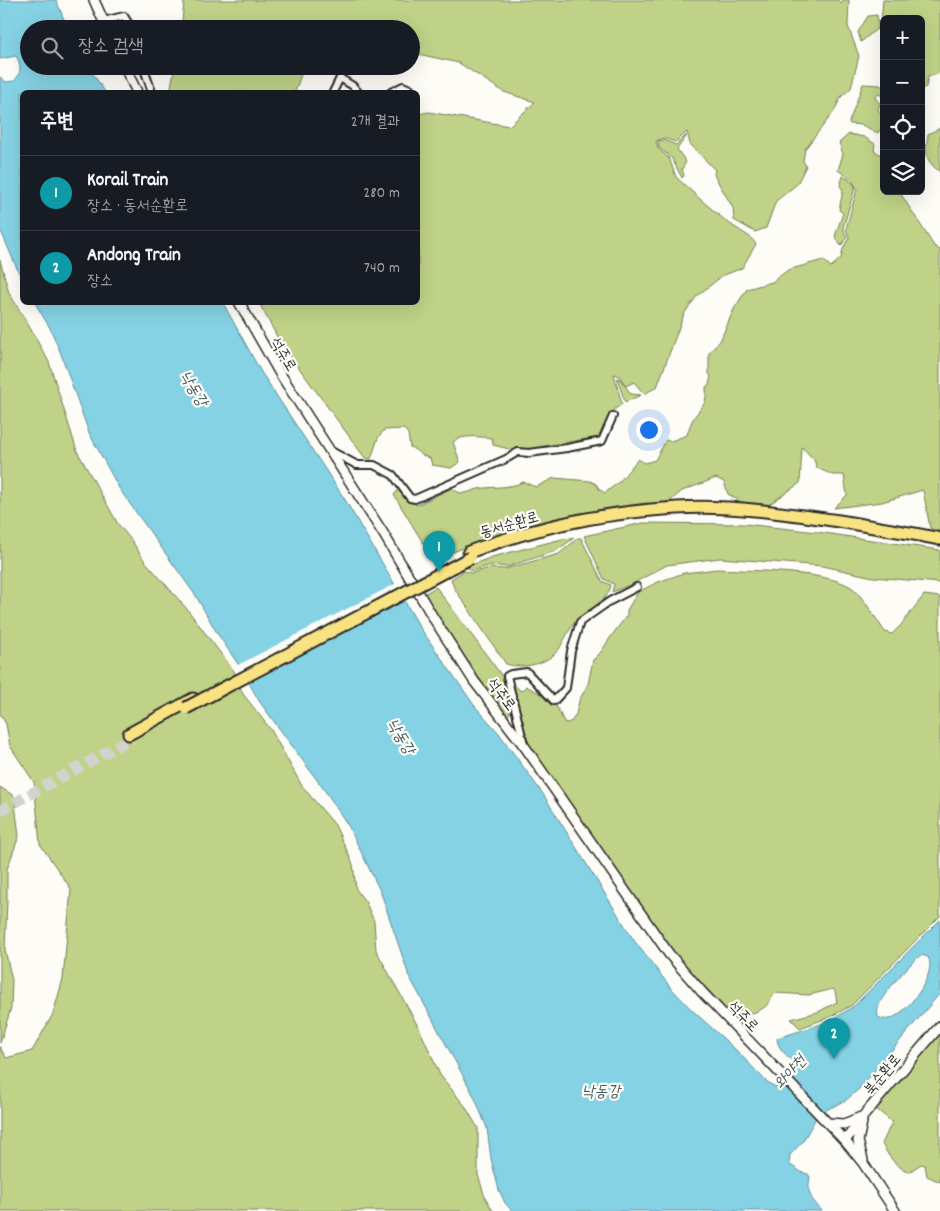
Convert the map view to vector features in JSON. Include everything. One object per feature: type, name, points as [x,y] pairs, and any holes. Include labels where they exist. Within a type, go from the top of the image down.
[{"type":"highway","name":"동서순환로","points":[[131,736],[470,555],[498,541],[537,530],[623,512],[678,508],[734,508],[792,514],[940,539]]},
{"type":"highway","name":"동서순환로","points":[[470,555],[508,543],[626,518],[682,514],[738,514],[796,520],[940,544]]},
{"type":"street","points":[[94,0],[103,20]]},
{"type":"street","points":[[116,20],[124,16],[126,20]]},
{"type":"street","points":[[128,75],[136,90]]},
{"type":"street","points":[[146,75],[151,90]]},
{"type":"street","points":[[335,90],[340,78],[356,90]]},
{"type":"street","points":[[395,90],[403,86],[410,90]]},
{"type":"street","name":"석주로","points":[[241,305],[279,372],[330,450],[474,681],[524,747],[669,954],[780,1075],[828,1123]]},
{"type":"street","points":[[330,450],[357,465],[374,465],[393,475],[410,498],[415,499],[518,452],[529,453],[602,441],[613,416]]},
{"type":"street","points":[[524,747],[508,676],[528,672],[554,701],[566,688],[571,651],[580,622],[610,601],[637,587]]},
{"type":"street","name":"북순환로","points":[[845,1141],[865,1114],[940,1026]]},
{"type":"street","points":[[828,1123],[848,1123],[865,1114]]},
{"type":"street","points":[[863,1163],[864,1157],[859,1147],[858,1136],[865,1114]]},
{"type":"street","points":[[828,1123],[863,1163],[895,1211]]},
{"type":"green space","points":[[182,0],[838,0],[841,4],[842,0],[849,0],[848,26],[859,56],[851,88],[841,97],[833,113],[805,149],[803,161],[806,166],[797,184],[776,201],[766,228],[755,232],[734,220],[733,208],[714,175],[715,170],[690,144],[687,132],[675,142],[664,138],[656,141],[658,149],[669,158],[676,177],[727,222],[750,237],[756,244],[742,268],[722,276],[697,296],[684,314],[657,387],[644,394],[634,382],[626,386],[619,376],[614,374],[622,404],[614,410],[599,437],[513,450],[493,445],[492,438],[461,438],[453,442],[460,462],[451,468],[432,465],[430,458],[410,447],[408,434],[404,429],[384,430],[378,438],[371,459],[365,458],[280,342],[260,305],[420,305],[420,114],[429,112],[509,126],[535,102],[504,92],[459,63],[420,54],[420,20],[182,20],[184,3]]},
{"type":"green space","points":[[883,0],[940,0],[940,73],[928,77],[926,87],[925,15],[882,15]]},
{"type":"green space","points":[[877,15],[878,28],[861,42],[858,32],[868,16]]},
{"type":"green space","points":[[173,75],[301,75],[296,90],[170,90]]},
{"type":"green space","points":[[863,84],[880,85],[880,95],[877,94],[875,98],[880,103],[878,110],[880,112],[880,130],[878,133],[862,125],[850,124],[849,122]]},
{"type":"green space","points":[[940,128],[940,172],[928,160],[926,146],[928,134]]},
{"type":"green space","points":[[849,134],[864,137],[875,144],[874,151],[880,154],[880,195],[902,195],[934,246],[940,250],[940,532],[930,528],[923,490],[882,502],[834,508],[847,495],[844,475],[833,475],[817,468],[814,460],[802,447],[800,483],[767,506],[741,502],[728,494],[724,482],[716,478],[682,491],[669,502],[578,515],[508,531],[440,557],[431,556],[394,495],[398,490],[417,505],[452,488],[465,493],[476,489],[512,486],[523,482],[536,487],[554,478],[590,481],[605,493],[620,481],[638,459],[645,463],[655,460],[666,440],[671,441],[687,435],[692,420],[703,406],[706,397],[706,387],[709,385],[711,376],[709,374],[709,353],[720,341],[734,309],[747,289],[772,282],[788,270],[823,260],[831,267],[841,258],[849,237],[846,229],[857,189],[852,180],[838,170],[843,154],[839,143]]},
{"type":"green space","points":[[686,135],[677,149],[686,162],[682,169],[684,176],[682,178],[671,157],[659,148],[658,141],[664,140],[676,145]]},
{"type":"green space","points":[[843,176],[854,184],[855,188],[843,228],[847,237],[841,246],[835,236],[843,213],[839,210],[843,190],[840,186]]},
{"type":"green space","points":[[0,260],[9,293],[49,362],[77,451],[118,524],[144,560],[187,609],[234,671],[243,694],[271,730],[302,786],[335,825],[353,864],[356,889],[366,903],[374,921],[376,950],[420,1030],[440,1075],[465,1106],[478,1128],[478,1175],[485,1197],[493,1211],[0,1211],[0,1047],[6,1058],[32,1051],[53,1014],[63,979],[71,889],[40,844],[34,782],[10,746],[6,724],[0,714]]},
{"type":"green space","points":[[617,378],[620,379],[631,394],[641,395],[625,402]]},
{"type":"green space","points":[[643,523],[744,524],[817,532],[940,550],[940,583],[873,577],[823,566],[720,558],[667,565],[632,584],[612,592],[614,584],[604,579],[584,536]]},
{"type":"green space","points":[[574,538],[556,551],[507,567],[491,565],[472,571],[466,567],[492,557],[562,539]]},
{"type":"green space","points":[[578,538],[581,538],[602,581],[611,585],[609,591],[602,600],[574,623],[559,649],[548,659],[527,666],[506,664],[454,588],[451,579],[464,571],[472,573],[489,568],[505,569],[559,554]]},
{"type":"green space","points":[[717,569],[811,575],[846,584],[856,591],[885,632],[892,634],[924,595],[940,597],[940,916],[852,1005],[832,1016],[800,1028],[791,1019],[818,1012],[837,1002],[835,991],[833,989],[809,995],[775,993],[766,1006],[756,1012],[745,1014],[729,1011],[724,1008],[674,953],[527,742],[512,683],[521,691],[526,686],[542,695],[550,704],[556,705],[564,722],[572,721],[579,701],[588,684],[593,660],[601,652],[627,615],[627,610],[638,592],[658,582],[684,573]]},
{"type":"green space","points":[[436,587],[502,676],[510,712],[508,716],[490,695],[424,594]]},
{"type":"green space","points":[[0,787],[14,796],[19,836],[7,869],[5,950],[12,980],[11,1008],[0,1043]]},
{"type":"green space","points":[[940,1034],[940,1182],[927,1176],[925,1165],[921,1164],[909,1172],[893,1161],[882,1144],[892,1122],[875,1108]]},
{"type":"water","points":[[0,0],[56,0],[64,20],[20,20],[20,70],[16,56],[0,59]]},
{"type":"water","points":[[20,70],[20,75],[94,75],[104,90],[20,90],[20,275],[0,229],[0,77],[6,82],[14,81]]},
{"type":"water","name":"낙동강","points":[[36,305],[224,305],[261,372],[344,498],[421,629],[474,705],[498,732],[543,794],[633,939],[671,988],[691,1009],[736,1050],[766,1081],[775,1087],[781,1087],[793,1070],[791,1060],[782,1051],[777,1038],[833,1019],[854,1006],[940,920],[940,993],[860,1088],[845,1101],[828,1109],[816,1118],[803,1141],[790,1155],[789,1164],[810,1177],[810,1196],[822,1211],[512,1211],[505,1203],[499,1190],[491,1159],[487,1128],[474,1096],[409,976],[381,893],[349,827],[328,795],[259,701],[196,596],[120,490],[89,433],[50,328]],"holes":[[[921,955],[928,957],[930,964],[925,983],[904,1010],[889,1019],[878,1017],[880,1003],[893,984],[912,963]]]},
{"type":"pier","points":[[397,583],[406,598],[246,685],[236,666]]},
{"type":"tunnel","points":[[0,811],[132,738]]},
{"type":"place","name":"Korail Train","points":[[439,572]]},
{"type":"place","name":"Andong Train","points":[[834,1059]]},
{"type":"water label","name":"와야천","points":[[789,1071]]}]
